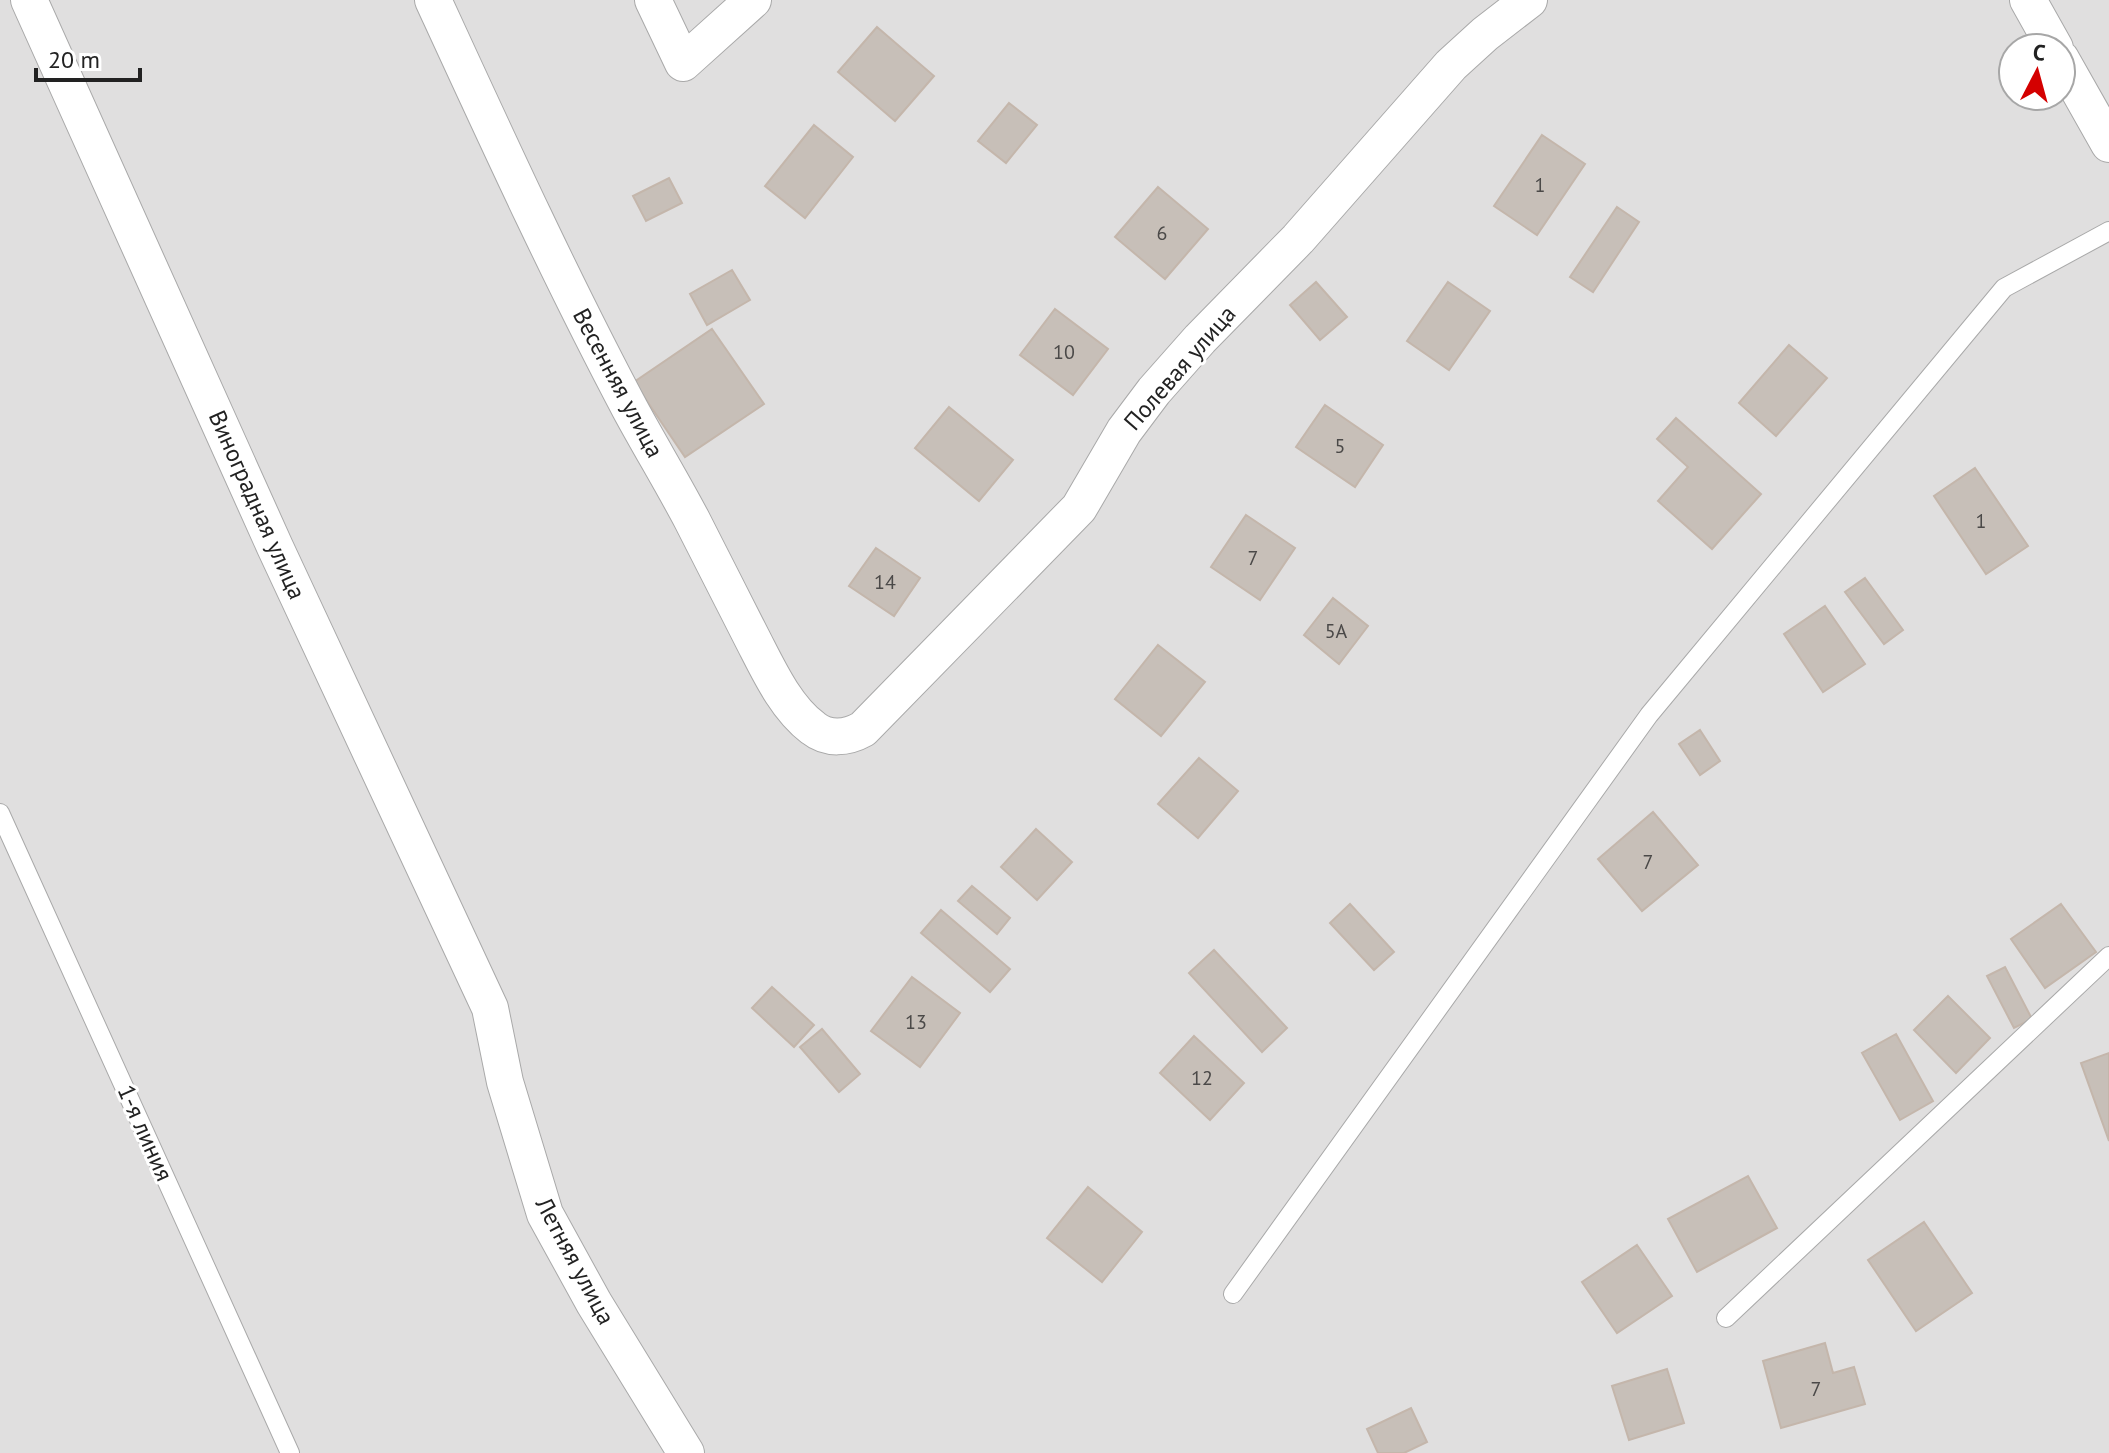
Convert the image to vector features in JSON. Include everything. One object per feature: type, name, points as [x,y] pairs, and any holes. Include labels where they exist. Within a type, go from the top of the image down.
[{"type":"street","name":"Виноградная улица","points":[[29,0],[275,547],[490,1008]]},
{"type":"street","name":"Весенняя улица","points":[[433,0],[545,241],[762,658],[784,694],[813,728],[827,736],[839,737]]},
{"type":"street","points":[[653,0],[683,63],[753,0]]},
{"type":"street","name":"Полевая улица","points":[[839,737],[863,729],[1079,508],[1124,431],[1200,339],[1298,239],[1451,65],[1529,0]]},
{"type":"street","points":[[2028,0],[2046,32]]},
{"type":"street","points":[[2077,87],[2109,144]]},
{"type":"street","name":"Летняя улица","points":[[490,1008],[505,1082],[545,1214],[594,1303],[686,1453]]},
{"type":"lane","points":[[1233,1294],[1649,715],[2004,288],[2109,231]]},
{"type":"lane","name":"1-я линия","points":[[0,813],[290,1453]]},
{"type":"lane","points":[[1726,1318],[2109,956]]},
{"type":"shaded area","points":[[0,0],[2109,0],[2109,1453],[0,1453]]},
{"type":"building","points":[[877,27],[934,76],[895,121],[838,72]]},
{"type":"building","points":[[1009,103],[1037,125],[1006,163],[978,141]]},
{"type":"building","points":[[814,125],[853,157],[805,218],[765,186]]},
{"type":"building","points":[[1542,135],[1585,164],[1537,235],[1494,206]]},
{"type":"building","points":[[669,178],[682,203],[646,221],[633,196]]},
{"type":"building","points":[[1158,187],[1208,229],[1165,279],[1115,237]]},
{"type":"building","points":[[1617,207],[1639,222],[1593,292],[1570,277]]},
{"type":"building","points":[[732,270],[750,300],[707,325],[690,294]]},
{"type":"building","points":[[1316,282],[1347,317],[1320,340],[1290,305]]},
{"type":"building","points":[[1448,282],[1490,311],[1449,370],[1407,341]]},
{"type":"building","points":[[1055,309],[1108,349],[1073,395],[1020,355]]},
{"type":"building","points":[[712,329],[764,404],[685,457],[634,382]]},
{"type":"building","points":[[1789,345],[1827,378],[1776,436],[1739,403]]},
{"type":"building","points":[[1325,405],[1383,445],[1355,487],[1296,447]]},
{"type":"building","points":[[949,407],[1013,460],[979,501],[915,448]]},
{"type":"building","points":[[1676,418],[1761,494],[1712,549],[1658,501],[1688,467],[1657,439]]},
{"type":"building","points":[[1975,468],[2028,546],[1986,574],[1934,496]]},
{"type":"building","points":[[1246,515],[1295,548],[1260,600],[1211,567]]},
{"type":"building","points":[[876,548],[920,578],[894,616],[849,586]]},
{"type":"building","points":[[1865,578],[1903,630],[1884,644],[1845,592]]},
{"type":"building","points":[[1333,598],[1368,626],[1339,664],[1304,635]]},
{"type":"building","points":[[1825,606],[1865,664],[1823,692],[1784,634]]},
{"type":"building","points":[[1158,645],[1205,682],[1161,736],[1115,699]]},
{"type":"building","points":[[1700,730],[1720,761],[1700,775],[1679,744]]},
{"type":"building","points":[[1199,758],[1238,791],[1198,838],[1158,804]]},
{"type":"building","points":[[1653,812],[1698,865],[1642,911],[1598,859]]},
{"type":"building","points":[[1036,829],[1072,862],[1037,900],[1001,867]]},
{"type":"building","points":[[972,886],[1010,918],[997,934],[958,901]]},
{"type":"building","points":[[1350,904],[1394,952],[1374,970],[1330,923]]},
{"type":"building","points":[[2061,904],[2096,952],[2045,988],[2011,939]]},
{"type":"building","points":[[941,910],[1010,969],[990,992],[921,933]]},
{"type":"building","points":[[1214,950],[1287,1028],[1262,1052],[1189,973]]},
{"type":"building","points":[[2005,967],[2032,1019],[2014,1028],[1987,976]]},
{"type":"building","points":[[912,977],[960,1013],[920,1067],[871,1031]]},
{"type":"building","points":[[772,987],[814,1025],[794,1047],[752,1008]]},
{"type":"building","points":[[1948,996],[1990,1038],[1956,1073],[1914,1030]]},
{"type":"building","points":[[822,1029],[860,1074],[839,1092],[800,1047]]},
{"type":"building","points":[[1896,1034],[1933,1101],[1900,1120],[1862,1053]]},
{"type":"building","points":[[1194,1036],[1244,1083],[1210,1120],[1160,1073]]},
{"type":"building","points":[[2109,1053],[2109,1141],[2081,1063]]},
{"type":"building","points":[[1748,1176],[1777,1228],[1697,1272],[1668,1219]]},
{"type":"building","points":[[1088,1187],[1142,1232],[1102,1282],[1047,1238]]},
{"type":"building","points":[[1924,1222],[1972,1293],[1916,1331],[1868,1260]]},
{"type":"building","points":[[1637,1245],[1672,1296],[1617,1333],[1582,1282]]},
{"type":"building","points":[[1825,1343],[1833,1373],[1854,1367],[1865,1404],[1781,1428],[1763,1361]]},
{"type":"building","points":[[1667,1369],[1684,1423],[1629,1440],[1612,1386]]},
{"type":"building","points":[[1411,1408],[1427,1442],[1404,1453],[1378,1453],[1367,1429]]}]
